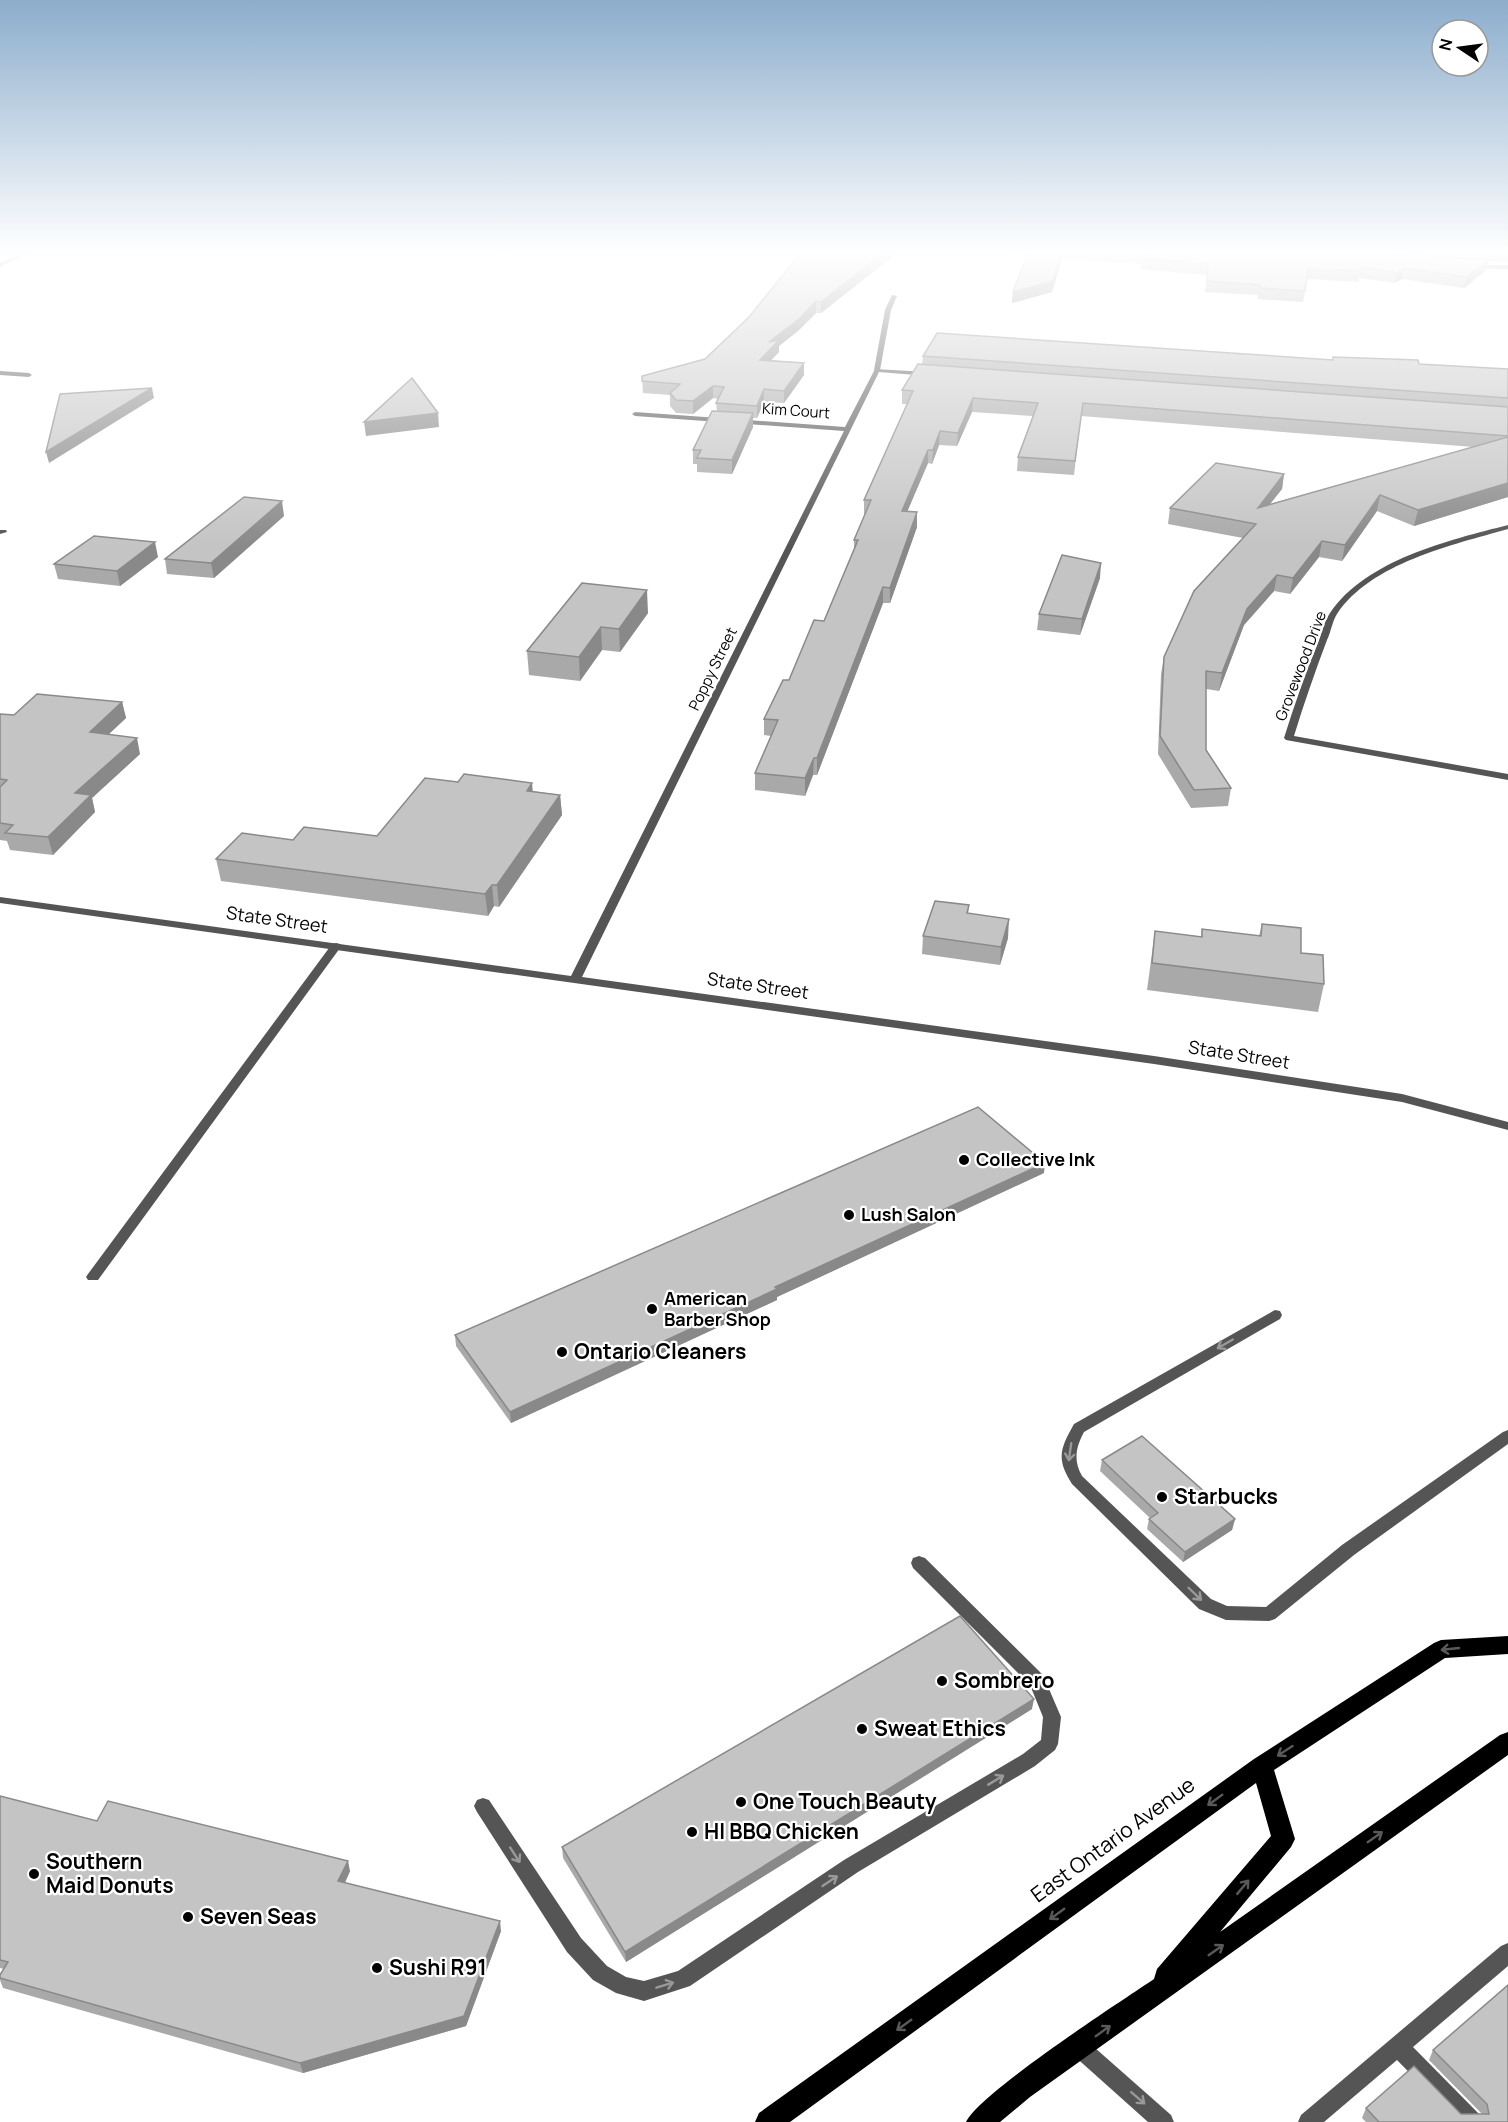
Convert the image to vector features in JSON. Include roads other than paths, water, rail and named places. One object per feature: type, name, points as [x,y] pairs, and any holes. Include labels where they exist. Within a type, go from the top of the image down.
[{"type":"main road","name":"East Ontario Avenue","points":[[768,2122],[1262,1766],[1441,1649],[1508,1645]]},
{"type":"main road","points":[[979,2122],[1020,2088],[1508,1742]]},
{"type":"main road","points":[[1151,1996],[1283,1839],[1262,1766]]},
{"type":"street","points":[[879,349],[877,370],[936,375]]},
{"type":"street","name":"Poppy Street","points":[[575,980],[877,370]]},
{"type":"street","points":[[0,373],[29,375]]},
{"type":"street","name":"Kim Court","points":[[635,414],[846,429]]},
{"type":"street","name":"Grovewood Drive","points":[[1508,527],[1417,557],[1379,574],[1352,593],[1334,613],[1302,693],[1289,738],[1508,777]]},
{"type":"street","name":"State Street","points":[[0,900],[968,1032],[1402,1098],[1508,1126]]},
{"type":"street","points":[[93,1277],[336,946]]},
{"type":"street","points":[[1275,1315],[1079,1428],[1068,1448],[1068,1467],[1077,1480],[1205,1604],[1226,1613],[1269,1614],[1348,1550],[1508,1436]]},
{"type":"street","points":[[483,1806],[573,1945],[600,1972],[623,1986],[644,1991],[683,1979],[851,1866],[1029,1760],[1049,1744],[1052,1717],[1037,1680],[919,1563]]},
{"type":"street","points":[[1308,2122],[1508,1953]]},
{"type":"street","points":[[1398,2046],[1473,2122]]},
{"type":"street","points":[[1079,2047],[1164,2122]]},
{"type":"place","name":"Collective Ink","points":[[964,1160]]},
{"type":"place","name":"Lush Salon","points":[[849,1215]]},
{"type":"place","name":"American Barber Shop","points":[[652,1309]]},
{"type":"place","name":"Ontario Cleaners","points":[[562,1352]]},
{"type":"place","name":"Starbucks","points":[[1162,1497]]},
{"type":"place","name":"Sombrero","points":[[942,1681]]},
{"type":"place","name":"Sweat Ethics","points":[[862,1729]]},
{"type":"place","name":"One Touch Beauty","points":[[741,1802]]},
{"type":"place","name":"HI BBQ Chicken","points":[[692,1832]]},
{"type":"place","name":"Southern Maid Donuts","points":[[34,1874]]},
{"type":"place","name":"Seven Seas","points":[[188,1917]]},
{"type":"place","name":"Sushi R91","points":[[377,1968]]}]
